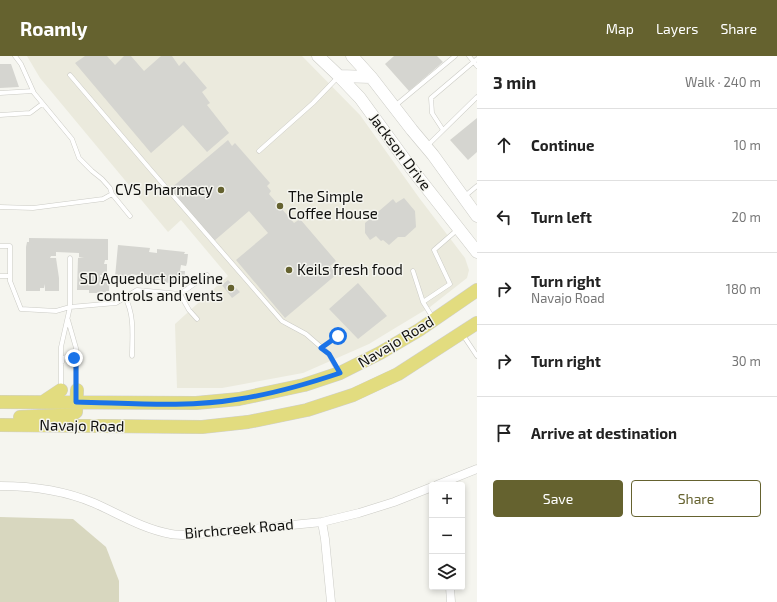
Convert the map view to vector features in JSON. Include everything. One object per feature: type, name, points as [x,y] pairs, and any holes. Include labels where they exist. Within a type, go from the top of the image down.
[{"type":"main road","name":"Jackson Drive","points":[[318,56],[360,98],[411,168],[477,252]]},
{"type":"main road","name":"Jackson Drive","points":[[352,57],[370,76],[426,147],[477,216]]},
{"type":"main road","points":[[339,76],[370,76]]},
{"type":"main road","name":"Navajo Road","points":[[0,402],[43,402],[76,396],[196,404],[239,399],[304,385],[340,373],[380,353],[434,320],[477,290]]},
{"type":"main road","name":"Navajo Road","points":[[0,425],[202,427],[248,422],[307,410],[353,395],[398,374],[477,323]]},
{"type":"main road","points":[[43,402],[61,390]]},
{"type":"main road","points":[[0,417],[71,415],[76,412],[76,396]]},
{"type":"street","points":[[444,482],[477,469]]},
{"type":"street","name":"Birchcreek Road","points":[[0,486],[31,487],[63,493],[93,503],[152,529],[172,534],[189,535],[322,522],[359,513],[394,502],[429,488]]},
{"type":"street","points":[[322,522],[331,602]]},
{"type":"street","points":[[450,590],[451,602]]},
{"type":"lane","points":[[15,56],[21,64],[33,91],[42,104],[72,139],[79,158],[92,171],[102,178],[110,188],[112,194],[130,216]]},
{"type":"lane","points":[[394,107],[455,56]]},
{"type":"lane","points":[[468,56],[475,60],[477,66]]},
{"type":"lane","points":[[443,130],[432,113],[431,98],[475,60]]},
{"type":"lane","points":[[70,75],[282,321],[306,334],[329,354],[340,373]]},
{"type":"lane","points":[[259,151],[313,103],[339,76]]},
{"type":"lane","points":[[0,93],[33,91]]},
{"type":"lane","points":[[426,147],[477,97]]},
{"type":"lane","points":[[0,114],[30,113],[42,104]]},
{"type":"lane","points":[[463,197],[477,186]]},
{"type":"lane","points":[[0,207],[33,208],[103,199],[112,194]]},
{"type":"lane","points":[[423,302],[450,284],[434,250],[459,228]]},
{"type":"lane","points":[[0,246],[10,246],[10,281],[21,309],[56,311],[70,307],[116,303],[137,290],[180,294],[207,275]]},
{"type":"lane","points":[[61,390],[61,347],[70,307],[70,258]]},
{"type":"lane","points":[[413,271],[423,302],[434,320]]},
{"type":"lane","points":[[0,276],[10,276]]},
{"type":"lane","points":[[180,294],[189,310],[197,319]]},
{"type":"lane","points":[[126,297],[132,316],[132,356]]},
{"type":"lane","points":[[68,320],[76,348],[76,396]]},
{"type":"lane","points":[[462,333],[477,356]]},
{"type":"lane","points":[[321,348],[338,336]]},
{"type":"lane","points":[[61,364],[63,358],[69,356],[74,358],[76,363]]},
{"type":"shaded area","points":[[27,56],[302,56],[360,115],[420,199],[465,258],[469,270],[467,278],[430,307],[369,344],[303,373],[222,388],[177,388],[175,324],[228,276],[181,220],[168,232],[40,78]]},
{"type":"green space","points":[[0,517],[73,519],[106,547],[119,581],[119,602],[0,602]]},
{"type":"building","points":[[85,56],[107,56],[115,65],[124,56],[131,56],[144,71],[161,56],[172,56],[179,66],[184,61],[207,88],[202,92],[210,103],[207,105],[229,133],[207,152],[183,125],[151,153],[75,63]]},
{"type":"building","points":[[394,56],[437,56],[443,62],[409,91],[385,64]]},
{"type":"building","points":[[0,64],[11,64],[19,87],[0,88]]},
{"type":"building","points":[[477,118],[477,152],[468,160],[450,140]]},
{"type":"building","points":[[228,140],[232,146],[235,143],[270,183],[267,186],[271,191],[269,194],[294,223],[300,219],[336,261],[330,266],[337,274],[285,318],[236,260],[268,233],[249,211],[214,241],[170,189]]},
{"type":"building","points":[[404,198],[415,211],[416,227],[405,237],[398,237],[389,245],[383,240],[381,241],[376,236],[370,240],[365,233],[365,223],[393,199],[396,203]]},
{"type":"building","points":[[29,238],[108,239],[108,260],[105,260],[104,264],[107,264],[107,273],[102,273],[100,277],[104,277],[104,281],[109,281],[109,291],[106,291],[106,293],[89,293],[89,290],[77,290],[78,258],[84,257],[79,257],[79,253],[56,252],[56,256],[51,256],[50,258],[56,258],[59,291],[45,291],[45,284],[44,288],[40,288],[40,291],[26,291],[26,247],[27,242],[29,242]]},
{"type":"building","points":[[118,245],[150,248],[149,252],[157,253],[157,249],[185,252],[184,254],[188,254],[187,263],[186,266],[181,265],[180,271],[185,271],[184,283],[181,282],[180,284],[161,282],[161,280],[136,279],[137,275],[131,274],[130,278],[115,277]]},
{"type":"building","name":"SD Aqueduct pipeline controls and vents","points":[[228,280],[240,292],[232,298],[222,285]]},
{"type":"building","points":[[358,283],[387,316],[358,339],[329,309]]},
{"type":"place","name":"CVS Pharmacy","points":[[221,190]]},
{"type":"place","name":"The Simple Coffee House","points":[[280,206]]},
{"type":"place","name":"Keils fresh food","points":[[289,270]]},
{"type":"place","name":"SD Aqueduct pipeline controls and vents","points":[[231,288]]},
{"type":"route","points":[[74,358],[76,360],[76,402],[196,404],[239,399],[304,385],[340,373],[329,354],[321,348],[338,336]]}]
